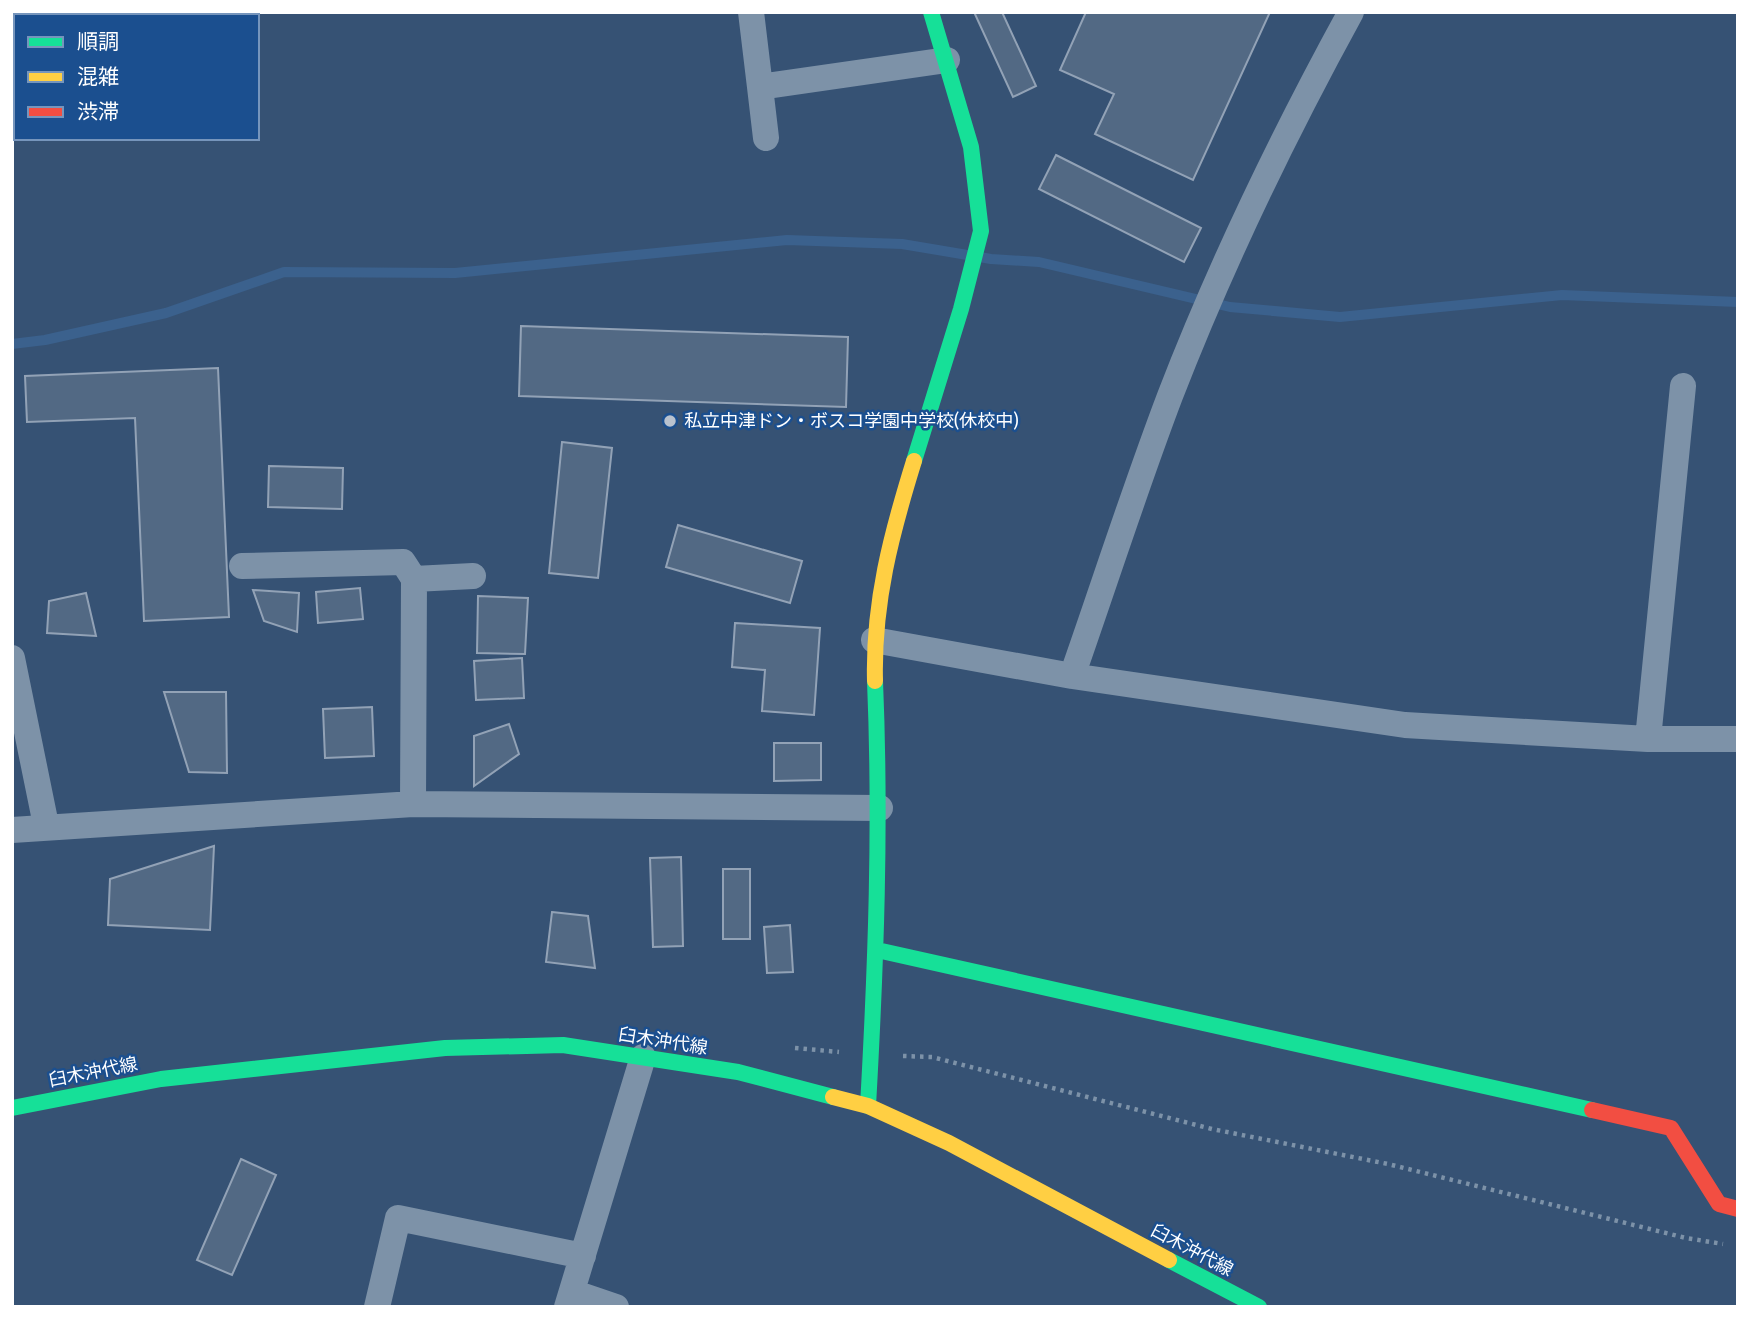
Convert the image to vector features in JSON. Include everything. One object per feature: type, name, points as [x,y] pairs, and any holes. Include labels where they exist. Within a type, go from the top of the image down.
[{"type":"street","points":[[751,12],[766,138]]},
{"type":"street","points":[[868,1106],[877,950],[880,808],[874,640],[888,544],[961,309],[981,231],[971,146],[931,12]]},
{"type":"street","points":[[1072,676],[1171,395],[1249,213],[1308,89],[1351,12]]},
{"type":"street","points":[[760,87],[947,60]]},
{"type":"street","points":[[1648,739],[1683,386]]},
{"type":"street","points":[[242,566],[403,562],[414,579],[413,804]]},
{"type":"street","points":[[414,579],[473,576]]},
{"type":"street","points":[[874,640],[1072,676],[1405,725],[1648,739],[1738,738]]},
{"type":"street","points":[[12,658],[46,825]]},
{"type":"street","points":[[12,830],[46,825],[413,804],[880,808]]},
{"type":"street","points":[[877,950],[1671,1128],[1719,1204],[1738,1209]]},
{"type":"street","name":"臼木沖代線","points":[[12,1108],[161,1079],[445,1048],[563,1045],[738,1072],[868,1106],[949,1143],[1259,1307]]},
{"type":"street","points":[[616,1307],[570,1300],[643,1057]]},
{"type":"street","points":[[377,1307],[398,1218],[583,1256]]},
{"type":"building","points":[[974,12],[1002,12],[1036,86],[1013,97]]},
{"type":"building","points":[[1086,12],[1270,12],[1193,180],[1095,134],[1114,94],[1060,70]]},
{"type":"building","points":[[1056,155],[1201,228],[1184,262],[1039,189]]},
{"type":"building","points":[[521,326],[848,337],[846,407],[519,396]]},
{"type":"building","points":[[218,368],[229,617],[144,621],[135,418],[27,422],[25,376]]},
{"type":"building","points":[[562,442],[612,448],[598,578],[549,573]]},
{"type":"building","points":[[269,466],[343,468],[342,509],[268,507]]},
{"type":"building","points":[[678,525],[802,561],[790,603],[666,567]]},
{"type":"building","points":[[360,588],[363,619],[318,623],[316,592]]},
{"type":"building","points":[[253,590],[299,593],[297,632],[264,621]]},
{"type":"building","points":[[86,593],[96,636],[47,633],[49,601]]},
{"type":"building","points":[[478,596],[528,598],[525,654],[477,653]]},
{"type":"building","points":[[735,623],[820,628],[814,715],[762,711],[765,670],[732,667]]},
{"type":"building","points":[[522,658],[524,698],[476,700],[474,661]]},
{"type":"building","points":[[164,692],[226,692],[227,773],[189,772]]},
{"type":"building","points":[[372,707],[374,756],[325,758],[323,709]]},
{"type":"building","points":[[509,724],[519,754],[474,786],[474,736]]},
{"type":"building","points":[[774,743],[821,743],[821,780],[774,781]]},
{"type":"building","points":[[214,846],[210,930],[108,925],[110,879]]},
{"type":"building","points":[[681,857],[683,946],[653,947],[650,858]]},
{"type":"building","points":[[723,869],[750,869],[750,939],[723,939]]},
{"type":"building","points":[[552,912],[588,916],[595,968],[546,962]]},
{"type":"building","points":[[790,925],[793,972],[767,973],[764,927]]},
{"type":"building","points":[[241,1159],[276,1175],[232,1275],[197,1260]]},
{"type":"waterway","points":[[12,344],[45,340],[166,313],[284,272],[455,273],[787,240],[902,244],[991,259],[1039,262],[1230,307],[1340,317],[1562,295],[1738,302]]},
{"type":"traffic: fast","points":[[914,461],[961,309],[981,231],[971,147],[931,12]]},
{"type":"traffic: fast","points":[[868,1106],[877,894],[875,681]]},
{"type":"traffic: fast","points":[[877,950],[1592,1110]]},
{"type":"traffic: fast","points":[[12,1108],[161,1079],[445,1048],[563,1045],[738,1072],[833,1097]]},
{"type":"traffic: fast","points":[[1169,1260],[1259,1307]]},
{"type":"traffic: slow","points":[[875,681],[880,597],[898,516],[914,461]]},
{"type":"traffic: slow","points":[[833,1097],[868,1106],[949,1143],[1169,1260]]},
{"type":"traffic: jam","points":[[1592,1110],[1671,1128],[1719,1204],[1738,1209]]},
{"type":"place","name":"私立中津ドン・ボスコ学園中学校(休校中)","points":[[670,421]]}]
